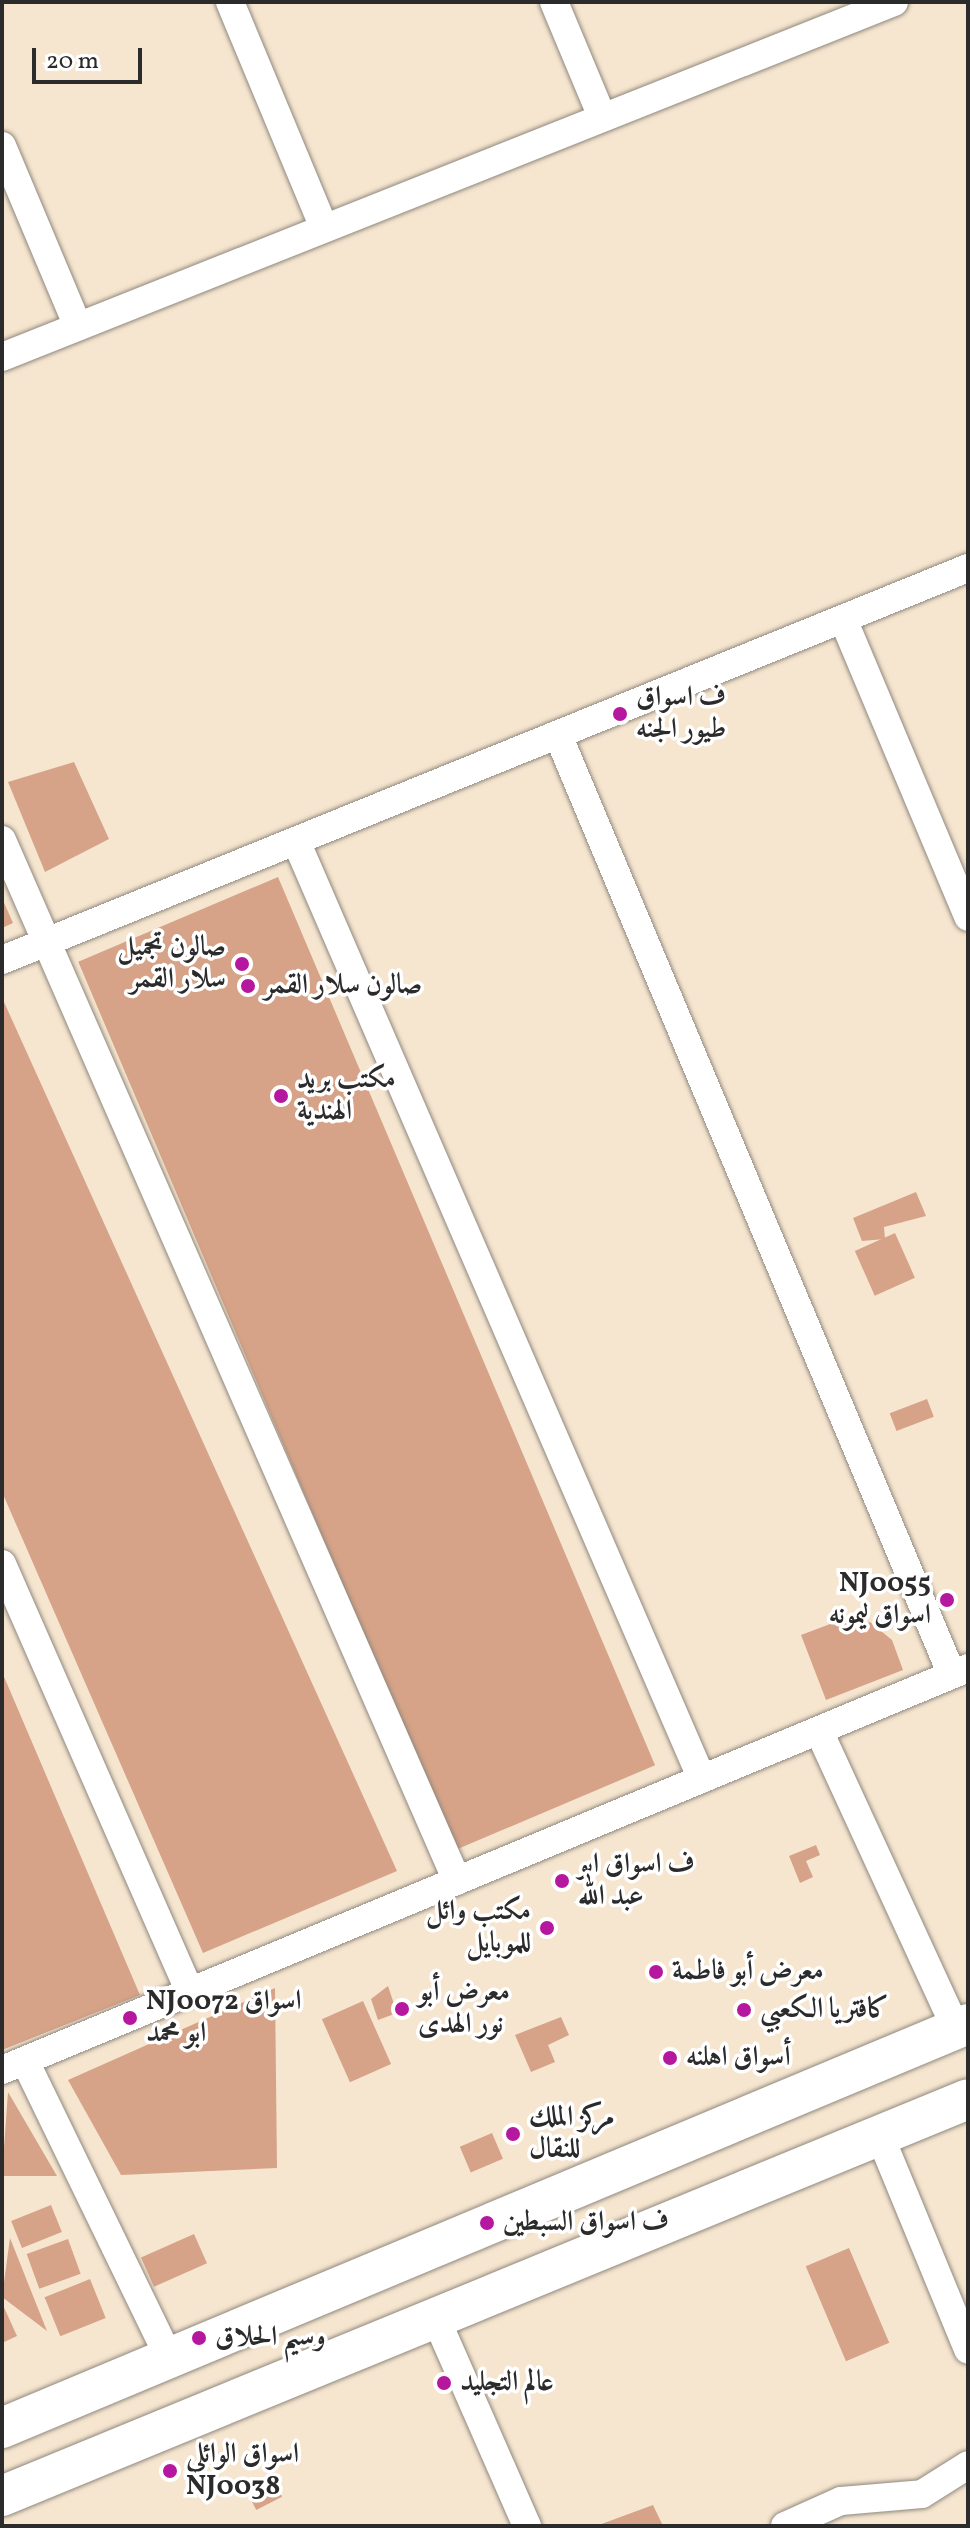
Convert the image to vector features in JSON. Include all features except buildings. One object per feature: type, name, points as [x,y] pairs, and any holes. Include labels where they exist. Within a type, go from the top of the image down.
[{"type":"main road","points":[[2,2428],[962,2026]]},
{"type":"main road","points":[[2,2496],[502,2286],[968,2099]]},
{"type":"main road","points":[[621,2170],[612,2204],[616,2216],[639,2232]]},
{"type":"main road","points":[[479,2230],[510,2251],[502,2286]]},
{"type":"street","points":[[230,2],[324,228]]},
{"type":"street","points":[[554,2],[602,117]]},
{"type":"street","points":[[2,357],[602,117],[858,9],[894,2]]},
{"type":"street","points":[[2,146],[78,327]]},
{"type":"street","points":[[2,960],[968,568]]},
{"type":"street","points":[[843,619],[968,917]]},
{"type":"street","points":[[170,2360],[13,2065],[960,1672],[558,735]]},
{"type":"street","points":[[2,840],[457,1881]]},
{"type":"street","points":[[296,841],[702,1779]]},
{"type":"street","points":[[2,1564],[190,1992]]},
{"type":"street","points":[[819,1731],[962,2026]]},
{"type":"street","points":[[880,2136],[968,2350]]},
{"type":"street","points":[[434,2314],[527,2526]]},
{"type":"street","points":[[785,2526],[841,2501],[922,2494],[968,2465]]},
{"type":"place","name":"ف اسواق طيور الجنه","points":[[620,714]]},
{"type":"place","name":"صالون تجميل سلار القمر","points":[[242,964]]},
{"type":"place","name":"صالون سلار القمر","points":[[248,986]]},
{"type":"place","name":"مكتب بريد الهندية","points":[[281,1096]]},
{"type":"place","name":"NJ0055 اسواق ليمونه","points":[[947,1600]]},
{"type":"place","name":"ف اسواق ابو عبد الله","points":[[562,1881]]},
{"type":"place","name":"مكتب وائل للموبايل","points":[[547,1928]]},
{"type":"place","name":"معرض أبو فاطمة","points":[[656,1972]]},
{"type":"place","name":"معرض أبو نور الهدى","points":[[402,2009]]},
{"type":"place","name":"كافتريا الكعبي","points":[[744,2010]]},
{"type":"place","name":"NJ0072 اسواق ابو محمد","points":[[130,2018]]},
{"type":"place","name":"أسواق اهلنه","points":[[670,2058]]},
{"type":"place","name":"مركز الملك للنقال","points":[[513,2134]]},
{"type":"place","name":"ف اسواق السبطين","points":[[487,2223]]},
{"type":"place","name":"وسيم الحلاق","points":[[199,2338]]},
{"type":"place","name":"عالم التجليد","points":[[444,2383]]},
{"type":"place","name":"اسواق الوائلی NJ0038","points":[[170,2471]]}]
